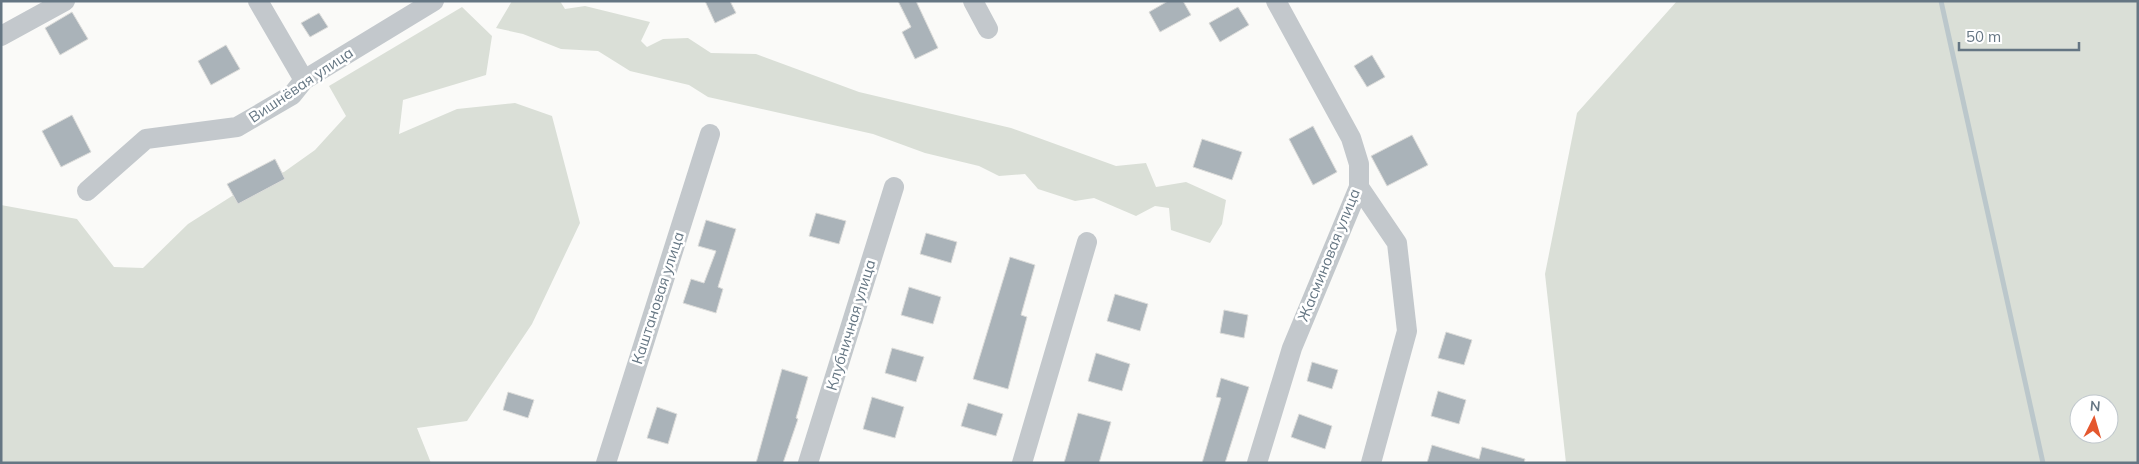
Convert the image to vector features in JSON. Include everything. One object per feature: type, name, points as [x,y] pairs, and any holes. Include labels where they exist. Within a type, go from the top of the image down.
[{"type":"street","points":[[1,36],[65,1]]},
{"type":"street","points":[[258,1],[304,80]]},
{"type":"street","name":"Вишнёвая улица","points":[[88,190],[146,139],[237,128],[292,95],[304,80],[434,1]]},
{"type":"street","points":[[973,1],[988,29]]},
{"type":"street","name":"Жасминовая улица","points":[[1257,463],[1292,348],[1359,187],[1359,164],[1350,138],[1276,1]]},
{"type":"street","name":"Каштановая улица","points":[[606,463],[710,134]]},
{"type":"street","name":"Клубничная улица","points":[[808,463],[894,186]]},
{"type":"street","points":[[1359,187],[1398,243],[1407,331],[1370,463]]},
{"type":"street","points":[[1022,463],[1087,242]]},
{"type":"shaded area","points":[[512,1],[560,1],[565,9],[585,6],[650,22],[641,41],[647,47],[663,39],[688,38],[711,53],[756,54],[859,92],[1011,128],[1116,166],[1146,163],[1156,187],[1186,182],[1226,200],[1222,224],[1210,243],[1171,230],[1169,208],[1155,206],[1136,216],[1094,198],[1075,201],[1038,189],[1025,174],[999,176],[979,166],[925,153],[873,134],[708,97],[689,85],[630,71],[598,51],[561,49],[523,34],[496,28]]},
{"type":"shaded area","points":[[1677,1],[2138,1],[2138,463],[1566,463],[1545,274],[1577,113]]},
{"type":"shaded area","points":[[462,7],[492,36],[486,75],[403,100],[399,134],[457,109],[515,103],[552,116],[580,223],[532,324],[467,421],[417,428],[431,463],[1,463],[1,205],[77,219],[114,267],[143,268],[188,224],[257,180],[284,172],[315,150],[346,116],[329,86]]},
{"type":"building","points":[[705,1],[730,1],[736,13],[715,23]]},
{"type":"building","points":[[898,1],[916,1],[938,48],[915,59],[902,32],[911,27]]},
{"type":"building","points":[[1168,1],[1183,1],[1191,15],[1160,32],[1149,12]]},
{"type":"building","points":[[1238,7],[1249,25],[1220,42],[1209,23]]},
{"type":"building","points":[[72,12],[88,39],[60,55],[45,28]]},
{"type":"building","points":[[319,13],[328,27],[310,37],[301,23]]},
{"type":"building","points":[[226,45],[240,69],[211,85],[198,61]]},
{"type":"building","points":[[1372,55],[1385,77],[1367,87],[1354,66]]},
{"type":"building","points":[[72,115],[91,152],[61,167],[42,131]]},
{"type":"building","points":[[1313,126],[1337,172],[1313,185],[1289,139]]},
{"type":"building","points":[[1412,135],[1428,165],[1387,186],[1371,156]]},
{"type":"building","points":[[1202,139],[1242,152],[1232,180],[1193,167]]},
{"type":"building","points":[[275,159],[285,179],[238,204],[227,184]]},
{"type":"building","points":[[816,213],[846,221],[839,244],[809,236]]},
{"type":"building","points":[[706,220],[736,229],[718,287],[723,289],[716,313],[683,303],[691,279],[704,283],[716,251],[698,246]]},
{"type":"building","points":[[926,233],[957,242],[951,263],[920,254]]},
{"type":"building","points":[[1010,257],[1035,265],[1021,315],[1027,317],[1008,389],[973,379]]},
{"type":"building","points":[[909,287],[941,297],[933,324],[901,315]]},
{"type":"building","points":[[1115,294],[1148,304],[1140,331],[1107,321]]},
{"type":"building","points":[[1224,310],[1248,315],[1244,338],[1220,333]]},
{"type":"building","points":[[1446,332],[1472,340],[1464,365],[1438,358]]},
{"type":"building","points":[[892,348],[924,357],[916,382],[885,373]]},
{"type":"building","points":[[1096,353],[1130,364],[1122,391],[1088,381]]},
{"type":"building","points":[[1312,362],[1338,370],[1332,389],[1307,381]]},
{"type":"building","points":[[782,369],[808,377],[796,418],[798,419],[783,463],[756,463]]},
{"type":"building","points":[[1221,378],[1249,387],[1225,463],[1202,463],[1221,398],[1216,397]]},
{"type":"building","points":[[1438,391],[1466,400],[1459,424],[1431,416]]},
{"type":"building","points":[[508,392],[534,400],[528,418],[503,410]]},
{"type":"building","points":[[872,397],[904,407],[895,438],[863,429]]},
{"type":"building","points":[[968,403],[1003,414],[996,436],[961,426]]},
{"type":"building","points":[[657,407],[677,414],[668,444],[647,438]]},
{"type":"building","points":[[1078,413],[1111,422],[1099,463],[1064,463]]},
{"type":"building","points":[[1299,414],[1332,426],[1325,449],[1291,437]]},
{"type":"building","points":[[1432,445],[1479,459],[1482,447],[1525,459],[1524,463],[1427,463]]},
{"type":"waterway","points":[[1941,1],[2043,463]]}]
